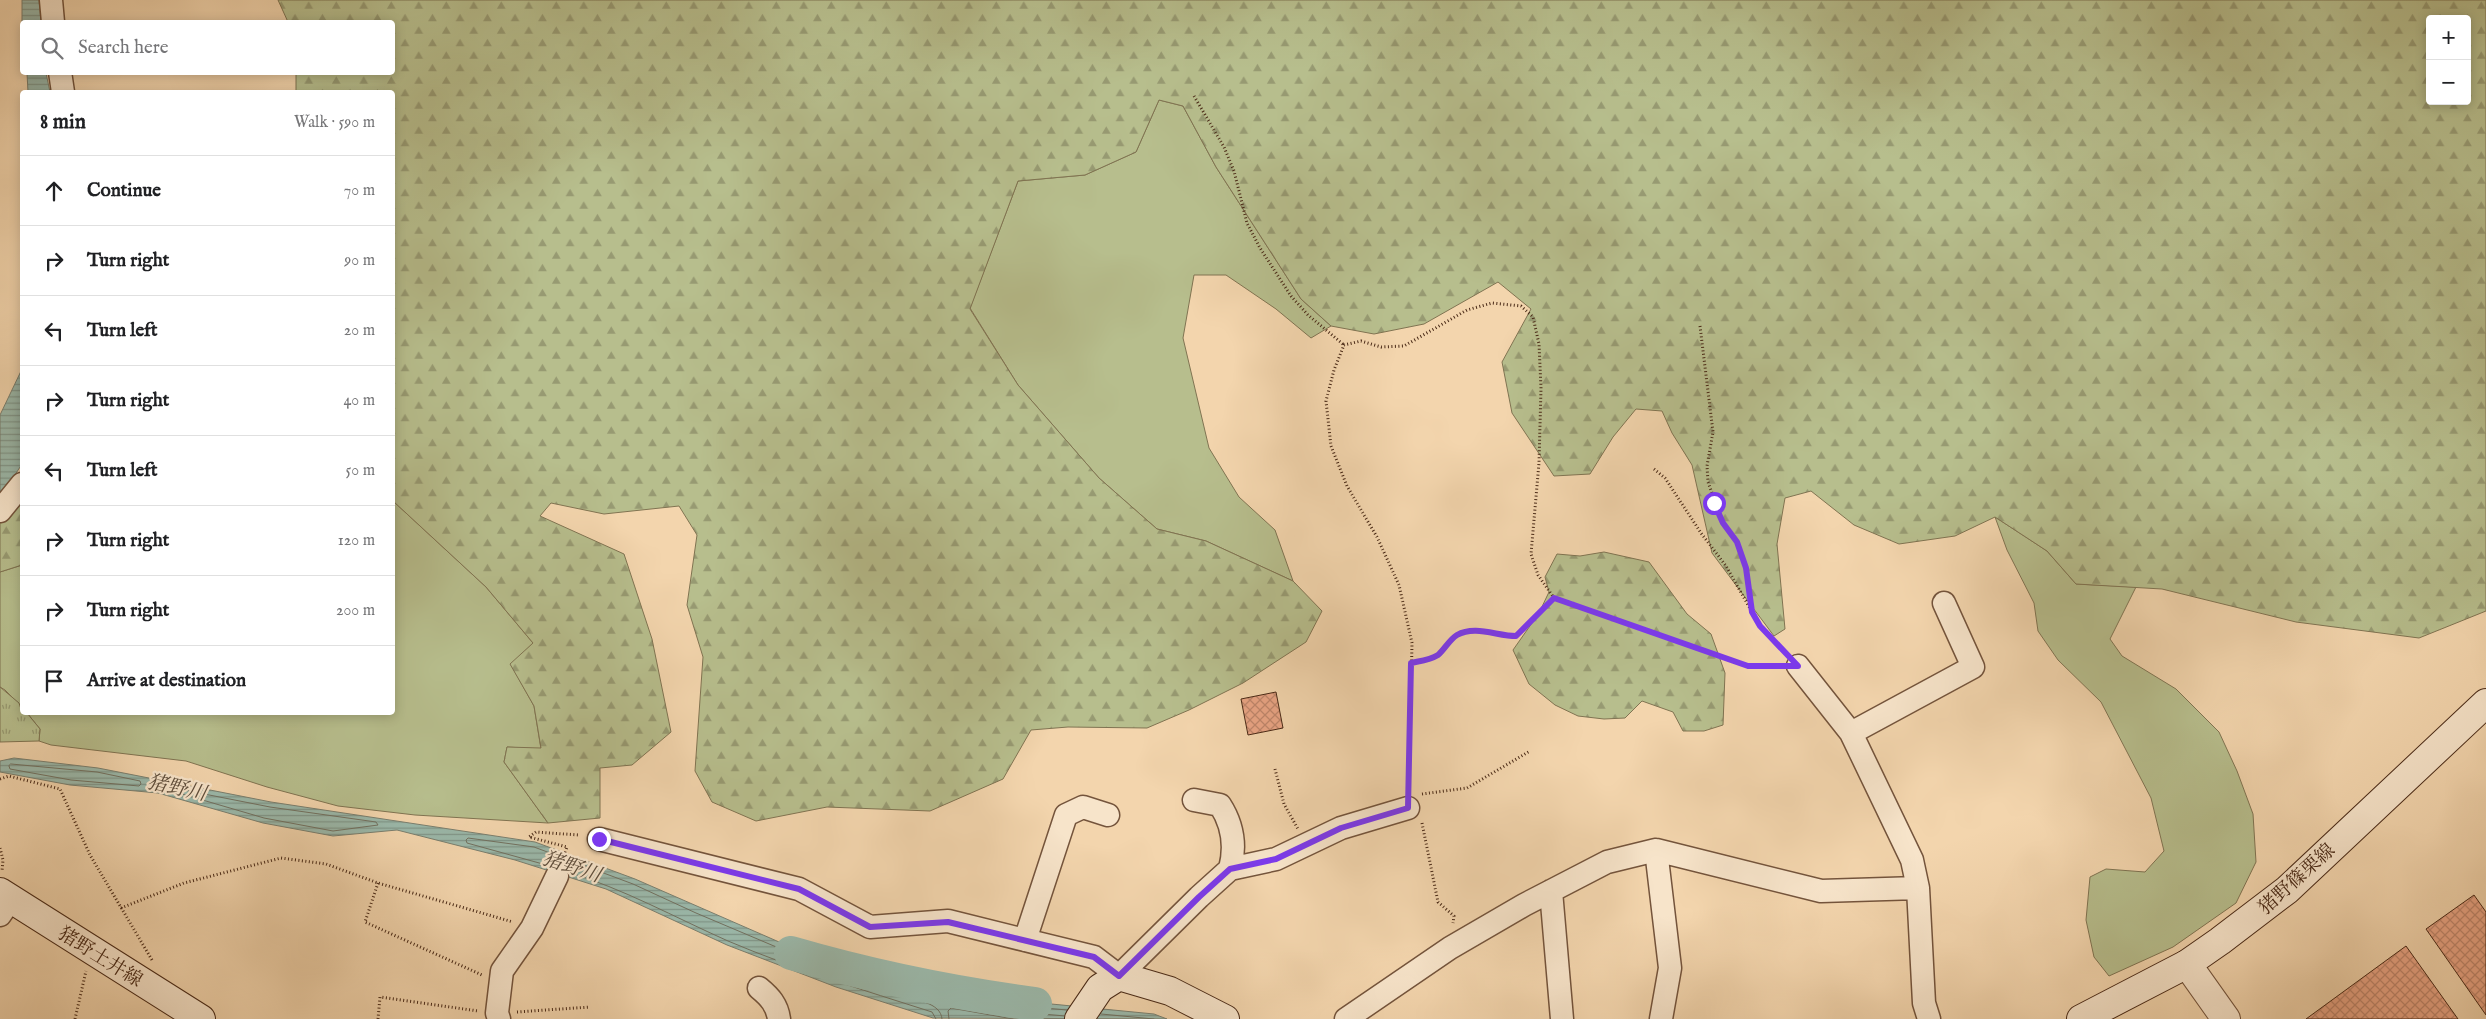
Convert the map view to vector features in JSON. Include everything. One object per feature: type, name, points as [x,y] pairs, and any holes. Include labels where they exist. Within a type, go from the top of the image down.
[{"type":"main road","name":"猪野篠栗線","points":[[2081,1019],[2187,964],[2287,890],[2486,703]]},
{"type":"main road","name":"猪野土井線","points":[[3,896],[201,1019]]},
{"type":"main road","points":[[2187,964],[2226,1019]]},
{"type":"main road","points":[[1079,1019],[1110,982],[1170,991],[1225,1019]]},
{"type":"street","points":[[51,0],[53,20]]},
{"type":"street","points":[[60,75],[63,90]]},
{"type":"street","points":[[0,511],[20,486]]},
{"type":"street","points":[[1851,733],[1973,667],[1944,603]]},
{"type":"street","points":[[1798,666],[1851,733],[1912,860],[1918,888],[1924,1003],[1928,1019]]},
{"type":"street","points":[[1194,800],[1220,806],[1229,819],[1234,855],[1230,869]]},
{"type":"street","points":[[1025,940],[1066,815],[1083,806],[1108,815]]},
{"type":"street","points":[[599,839],[799,889],[870,927],[948,922],[1094,957],[1110,982],[1230,869],[1276,859],[1341,828],[1408,808]]},
{"type":"street","points":[[1346,1019],[1450,948],[1551,891],[1607,862],[1656,850],[1821,891],[1918,888]]},
{"type":"street","points":[[1656,850],[1670,968],[1661,1019]]},
{"type":"street","points":[[498,1016],[502,971],[532,928],[557,876]]},
{"type":"street","points":[[1551,891],[1562,1019]]},
{"type":"street","points":[[759,988],[771,997],[778,1011],[779,1019]]},
{"type":"path","points":[[1194,96],[1214,127],[1224,147],[1234,171],[1246,223],[1260,248],[1291,296],[1308,315],[1344,345]]},
{"type":"path","points":[[1344,345],[1361,341],[1381,347],[1404,346],[1466,310],[1492,303],[1521,306],[1533,317],[1539,344],[1542,388],[1539,463],[1531,554],[1538,575],[1554,598],[1748,666],[1798,666]]},
{"type":"path","points":[[1700,326],[1713,432],[1707,466],[1708,482],[1723,523],[1737,542],[1746,568],[1752,612]]},
{"type":"path","points":[[1344,345],[1334,370],[1326,401],[1331,446],[1347,486],[1377,537],[1400,584],[1412,643],[1408,808],[1422,821],[1438,902],[1454,916],[1450,948]]},
{"type":"path","points":[[1654,469],[1665,478],[1701,533],[1726,566],[1760,626],[1798,666]]},
{"type":"path","points":[[1411,663],[1424,661],[1438,655],[1458,634],[1478,630],[1504,636],[1516,636],[1554,598]]},
{"type":"path","points":[[1408,808],[1419,794],[1467,788],[1530,751]]},
{"type":"path","points":[[1275,769],[1284,804],[1307,844]]},
{"type":"path","points":[[0,779],[9,776],[60,790],[90,855],[154,964]]},
{"type":"path","points":[[567,847],[529,837],[536,832],[569,833],[599,839]]},
{"type":"path","points":[[0,848],[3,860],[3,896]]},
{"type":"path","points":[[121,908],[184,883],[281,858],[326,864],[378,883],[532,928]]},
{"type":"path","points":[[378,883],[365,922],[500,984]]},
{"type":"path","points":[[75,1019],[91,949]]},
{"type":"path","points":[[378,1019],[380,997],[498,1016],[590,1007]]},
{"type":"green space","points":[[278,0],[2486,0],[2486,611],[2419,638],[2296,622],[2162,589],[2076,584],[2047,551],[1995,517],[1955,536],[1899,544],[1854,525],[1811,491],[1785,498],[1777,544],[1785,629],[1774,636],[1712,553],[1692,465],[1672,433],[1662,411],[1636,409],[1613,437],[1590,474],[1554,476],[1512,413],[1502,362],[1531,309],[1498,282],[1424,324],[1374,334],[1331,326],[1301,299],[1216,167],[1183,106],[1159,100],[1136,152],[1085,175],[1018,181],[970,309],[1018,385],[1099,478],[1157,529],[1206,541],[1293,581],[1322,611],[1306,642],[1243,683],[1189,710],[1147,728],[1068,727],[1031,730],[1003,779],[930,811],[827,807],[756,821],[712,802],[695,771],[703,657],[687,605],[697,535],[679,506],[604,514],[551,503],[540,516],[624,554],[652,639],[671,732],[632,765],[600,768],[600,818],[548,823],[504,762],[507,747],[541,748],[534,706],[510,664],[533,643],[486,587],[395,503],[395,90],[296,90],[296,75],[395,75],[395,20],[287,20]]},
{"type":"green space","points":[[1159,100],[1183,106],[1216,167],[1301,299],[1331,326],[1311,338],[1276,309],[1226,275],[1194,275],[1183,338],[1209,448],[1239,497],[1275,530],[1293,581],[1206,541],[1157,529],[1099,478],[1018,385],[970,308],[1018,181],[1085,175],[1136,152]]},
{"type":"green space","points":[[20,476],[20,566],[0,572],[0,491]]},
{"type":"green space","points":[[395,503],[486,587],[533,643],[511,665],[534,706],[541,749],[507,747],[504,762],[548,823],[415,815],[338,806],[267,787],[186,761],[51,745],[39,741],[40,729],[29,715],[395,715]]},
{"type":"green space","points":[[1995,517],[2047,551],[2076,584],[2136,587],[2110,639],[2122,656],[2176,689],[2219,732],[2237,771],[2253,814],[2256,862],[2236,903],[2173,947],[2109,976],[2094,957],[2086,920],[2090,877],[2106,869],[2145,872],[2164,851],[2151,798],[2101,702],[2058,660],[2038,631],[2034,603],[2007,550]]},
{"type":"green space","points":[[1604,552],[1649,562],[1687,614],[1711,634],[1725,673],[1723,725],[1704,731],[1683,731],[1673,712],[1642,701],[1625,718],[1604,719],[1578,716],[1555,705],[1529,684],[1513,650],[1539,613],[1549,592],[1545,577],[1557,554],[1580,556]]},
{"type":"green space","points":[[20,566],[20,705],[0,687],[0,572]]},
{"type":"green space","points":[[0,687],[19,703],[20,715],[29,715],[40,729],[39,741],[0,742]]},
{"type":"water","points":[[22,0],[39,0],[41,20],[22,20]]},
{"type":"water","points":[[27,75],[46,75],[50,90],[28,90]]},
{"type":"water","points":[[20,373],[20,467],[0,498],[0,415]]},
{"type":"water","points":[[14,758],[98,768],[271,802],[535,842],[635,879],[834,966],[1000,999],[1154,1014],[1167,1019],[933,1018],[836,987],[727,945],[606,889],[515,860],[397,830],[333,836],[263,823],[158,793],[70,785],[0,772],[0,761]]},
{"type":"building","points":[[1276,692],[1283,728],[1248,735],[1241,699]]},
{"type":"building","points":[[2474,895],[2486,912],[2486,1015],[2426,929]]},
{"type":"building","points":[[2406,946],[2458,1019],[2306,1019]]},
{"type":"waterway","name":"猪野川","points":[[791,953],[912,983],[973,995],[1035,1004]]},
{"type":"route","points":[[599,839],[799,889],[870,927],[948,922],[1094,957],[1119,976],[1230,869],[1276,859],[1341,828],[1408,808],[1411,663],[1424,661],[1438,655],[1458,634],[1478,630],[1504,636],[1516,636],[1554,598],[1748,666],[1798,666],[1760,626],[1752,612],[1746,568],[1737,542],[1723,523],[1714,503]]}]
